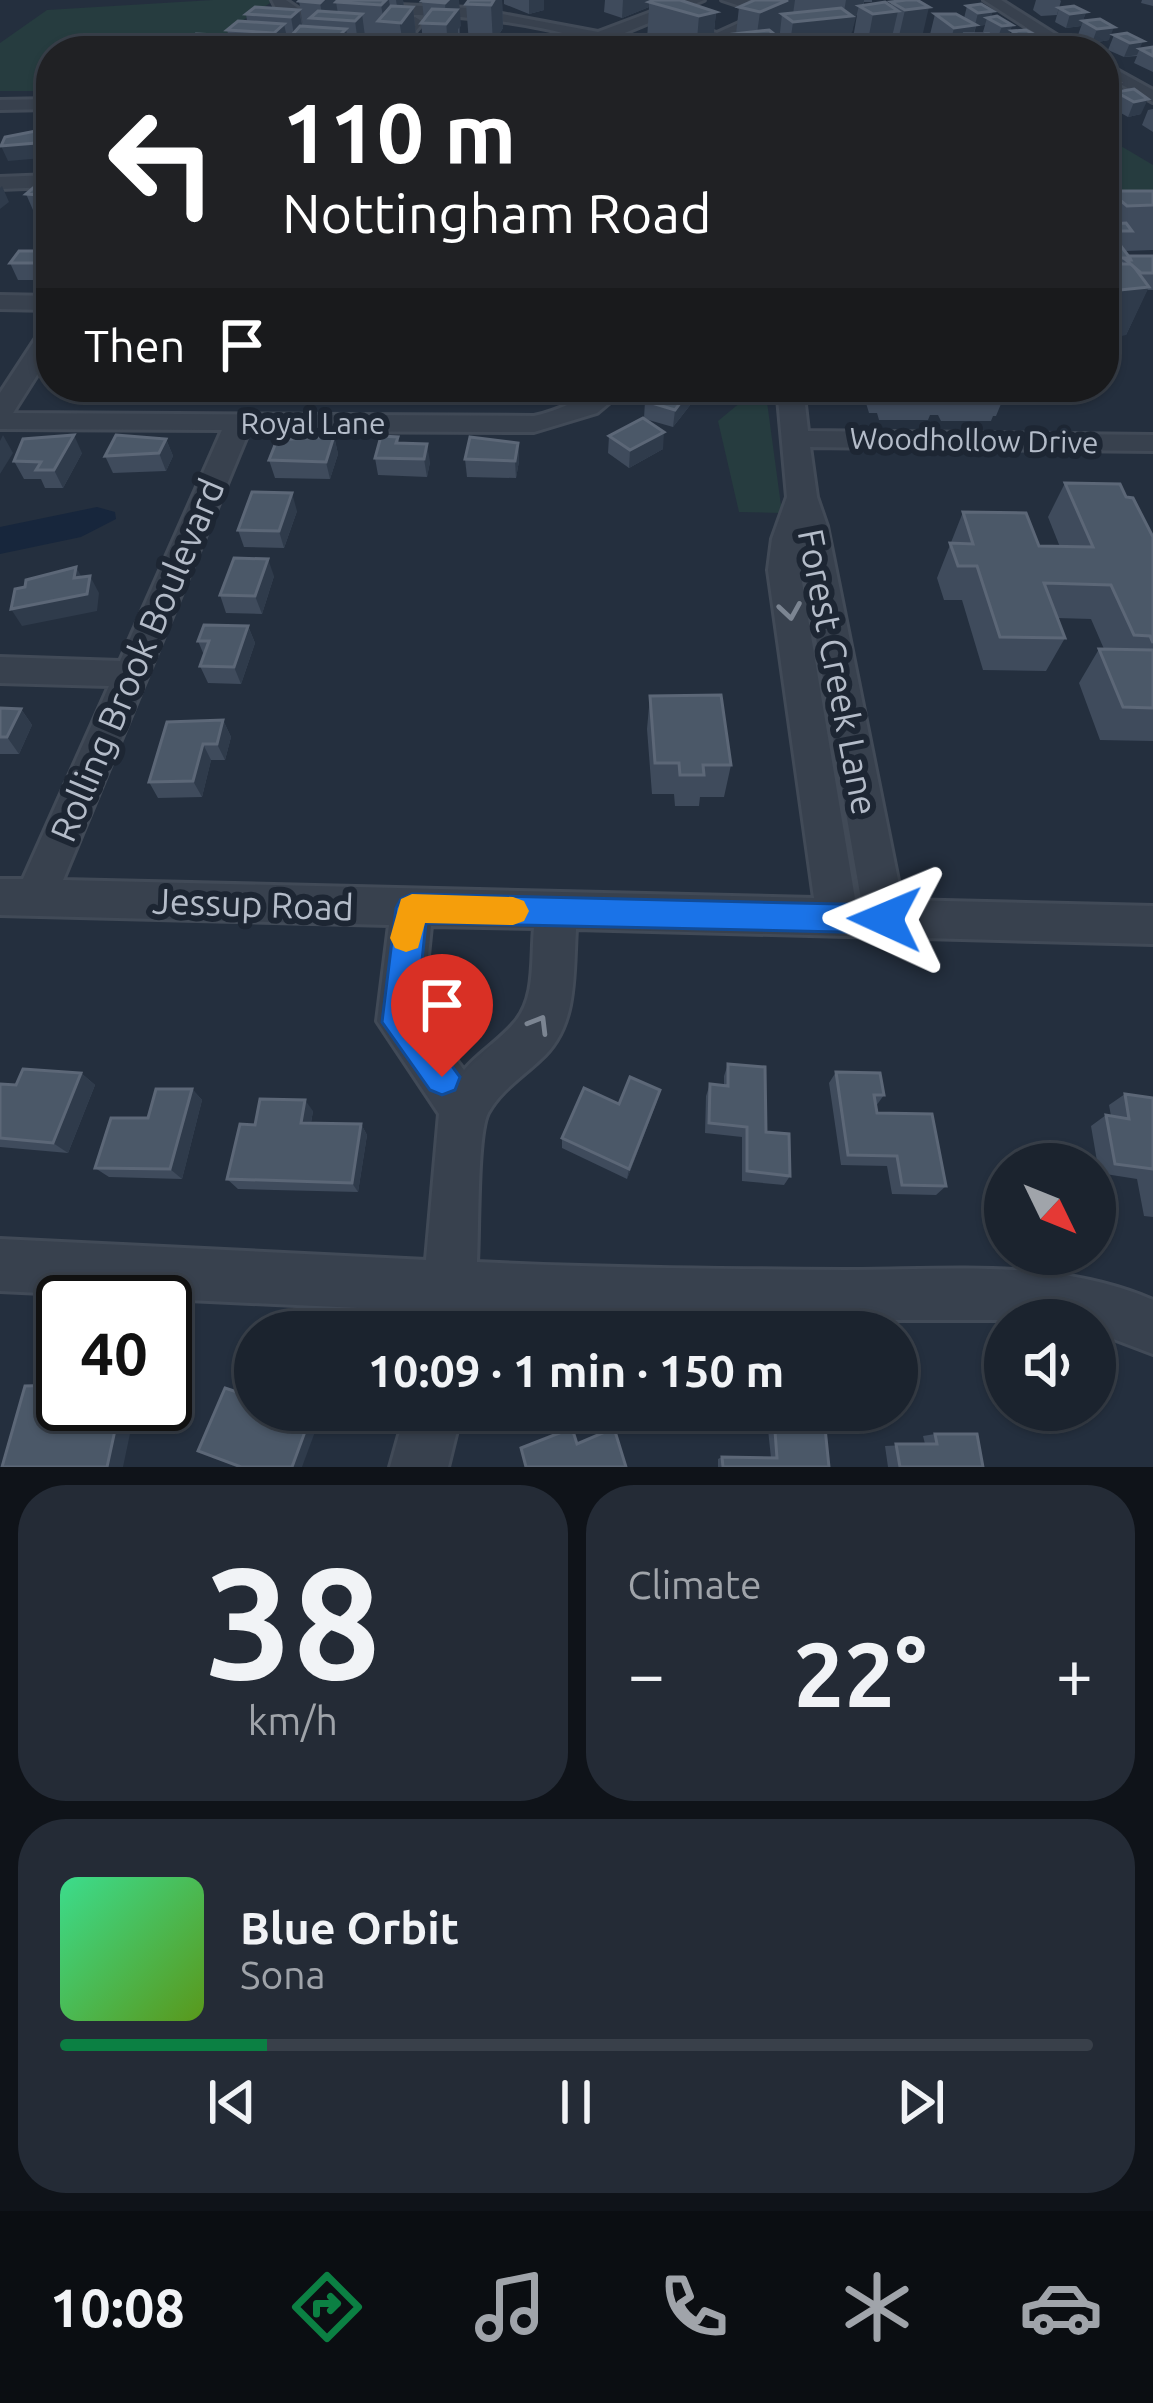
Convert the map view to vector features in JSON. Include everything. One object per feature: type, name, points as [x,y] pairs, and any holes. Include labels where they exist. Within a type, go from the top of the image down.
[{"type":"street","points":[[279,0],[282,7],[321,17]]},
{"type":"street","points":[[450,11],[481,0]]},
{"type":"street","points":[[603,36],[697,0]]},
{"type":"street","points":[[722,36],[776,12],[729,0]]},
{"type":"street","points":[[991,0],[1050,36]]},
{"type":"street","points":[[403,36],[426,11]]},
{"type":"street","points":[[284,26],[321,17],[450,11],[594,36]]},
{"type":"street","points":[[650,18],[711,36]]},
{"type":"street","points":[[1119,76],[1148,90]]},
{"type":"street","points":[[0,105],[36,104]]},
{"type":"street","points":[[0,183],[36,182]]},
{"type":"street","points":[[0,302],[36,303]]},
{"type":"street","points":[[0,417],[36,358]]},
{"type":"street","name":"Royal Lane","points":[[0,417],[534,424],[569,418],[600,402]]},
{"type":"street","name":"Forest Creek Lane","points":[[791,402],[802,497],[812,526],[885,919]]},
{"type":"street","name":"Rolling Brook Boulevard","points":[[18,897],[130,674],[238,423]]},
{"type":"street","name":"Woodhollow Drive","points":[[794,439],[1153,443]]},
{"type":"street","name":"Forest Creek Lane","points":[[802,497],[787,539],[784,570],[837,918]]},
{"type":"street","points":[[0,670],[130,674]]},
{"type":"street","name":"Jessup Road","points":[[18,897],[1153,925]]},
{"type":"street","points":[[412,908],[399,1022],[463,1108]]},
{"type":"street","points":[[449,1310],[463,1108],[499,1064],[528,1042],[549,1011],[556,912]]},
{"type":"street","points":[[0,1265],[449,1310],[602,1294],[1035,1298],[1110,1308],[1153,1327]]},
{"type":"street","points":[[419,1467],[428,1431]]},
{"type":"green space","points":[[275,0],[227,30],[253,36],[36,36],[36,91],[0,91],[0,43],[47,10]]},
{"type":"green space","points":[[1119,145],[1153,165],[1153,211],[1119,210]]},
{"type":"green space","points":[[741,402],[767,402],[782,513],[739,512],[718,421]]},
{"type":"water","points":[[97,507],[115,512],[116,519],[81,537],[0,554],[0,527]]},
{"type":"building","points":[[338,0],[386,0],[381,5]]},
{"type":"building","points":[[494,0],[491,5],[466,4]]},
{"type":"building","points":[[680,0],[716,12],[699,16],[649,2]]},
{"type":"building","points":[[755,0],[788,0],[760,12],[739,7]]},
{"type":"building","points":[[917,0],[929,7],[905,10],[891,2]]},
{"type":"building","points":[[885,2],[898,11],[873,14],[859,6]]},
{"type":"building","points":[[981,4],[993,11],[978,13],[967,6]]},
{"type":"building","points":[[391,6],[413,7],[401,23],[378,21]]},
{"type":"building","points":[[1074,6],[1086,12],[1070,14],[1059,8]]},
{"type":"building","points":[[255,7],[299,10],[291,17],[246,14]]},
{"type":"building","points":[[841,8],[852,16],[793,22],[782,14]]},
{"type":"building","points":[[432,9],[457,10],[446,24],[421,23]]},
{"type":"building","points":[[318,11],[362,14],[355,21],[310,18]]},
{"type":"building","points":[[935,14],[956,14],[976,25],[954,28]]},
{"type":"building","points":[[997,16],[1012,25],[1002,26],[987,18]]},
{"type":"building","points":[[1100,19],[1114,27],[1097,29],[1083,21]]},
{"type":"building","points":[[238,21],[284,24],[274,33],[227,30]]},
{"type":"building","points":[[300,26],[346,29],[339,36],[292,35]]},
{"type":"building","points":[[769,30],[776,36],[735,36]]},
{"type":"building","points":[[1026,30],[1037,36],[1020,36],[1012,31]]},
{"type":"building","points":[[1127,33],[1143,41],[1130,43],[1114,35]]},
{"type":"building","points":[[1134,89],[1148,99],[1134,102],[1119,92]]},
{"type":"building","points":[[36,131],[36,143],[1,146],[5,137]]},
{"type":"building","points":[[1119,191],[1153,191],[1153,205],[1127,206],[1119,199]]},
{"type":"building","points":[[19,251],[36,251],[36,263],[10,263]]},
{"type":"building","points":[[1129,256],[1153,256],[1153,273],[1141,273],[1126,260],[1131,260]]},
{"type":"building","points":[[1119,260],[1132,264],[1149,287],[1120,290]]},
{"type":"building","points":[[648,402],[681,402],[675,410]]},
{"type":"building","points":[[643,418],[664,432],[630,450],[609,436]]},
{"type":"building","points":[[74,435],[54,470],[36,470],[41,462],[14,461],[23,439]]},
{"type":"building","points":[[116,435],[166,439],[159,453],[105,456]]},
{"type":"building","points":[[334,436],[326,462],[269,460],[277,440]]},
{"type":"building","points":[[381,436],[398,437],[396,443],[427,444],[424,459],[375,458]]},
{"type":"building","points":[[470,437],[518,443],[515,461],[465,459]]},
{"type":"building","points":[[1065,483],[1120,484],[1126,497],[1133,498],[1153,537],[1153,643],[1150,636],[1134,635],[1111,585],[1044,583],[1065,638],[1000,637],[977,566],[958,566],[950,543],[973,544],[963,512],[1026,513],[1039,546],[1093,547]]},
{"type":"building","points":[[252,492],[292,493],[279,531],[238,530]]},
{"type":"building","points":[[234,558],[268,559],[255,596],[220,595]]},
{"type":"building","points":[[76,567],[74,578],[90,576],[87,594],[11,609],[15,589],[25,587],[26,580]]},
{"type":"building","points":[[204,625],[248,626],[234,667],[200,666],[209,641],[198,641]]},
{"type":"building","points":[[1099,649],[1153,650],[1153,708],[1123,707]]},
{"type":"building","points":[[721,695],[731,765],[703,765],[704,775],[680,775],[679,763],[655,763],[650,696]]},
{"type":"building","points":[[0,708],[21,709],[7,737],[0,737]]},
{"type":"building","points":[[223,720],[217,744],[203,744],[193,781],[149,782],[167,722]]},
{"type":"building","points":[[728,1064],[765,1067],[766,1132],[789,1134],[790,1176],[747,1171],[747,1127],[709,1123],[710,1084],[728,1086]]},
{"type":"building","points":[[23,1069],[81,1073],[53,1143],[0,1138],[0,1084],[16,1085]]},
{"type":"building","points":[[836,1072],[880,1073],[884,1095],[874,1095],[877,1113],[932,1114],[946,1186],[902,1185],[897,1156],[848,1155]]},
{"type":"building","points":[[630,1077],[660,1090],[629,1169],[562,1138],[584,1088],[619,1104]]},
{"type":"building","points":[[156,1089],[192,1089],[170,1169],[95,1168],[111,1118],[148,1118]]},
{"type":"building","points":[[1125,1094],[1153,1098],[1153,1169],[1116,1164],[1116,1143],[1111,1143],[1106,1115],[1129,1119]]},
{"type":"building","points":[[260,1099],[305,1100],[301,1123],[361,1124],[352,1183],[227,1179],[240,1124],[255,1125]]},
{"type":"building","points":[[25,1386],[36,1386],[36,1431],[115,1431],[107,1467],[2,1467]]},
{"type":"building","points":[[225,1388],[234,1391],[234,1431],[305,1431],[292,1467],[241,1467],[198,1451]]},
{"type":"building","points":[[564,1431],[573,1431],[577,1444],[615,1431],[626,1467],[526,1467],[521,1448]]},
{"type":"building","points":[[775,1431],[825,1431],[829,1467],[723,1467],[722,1457],[777,1458]]},
{"type":"building","points":[[935,1434],[977,1434],[983,1467],[900,1467],[896,1444],[937,1444]]},
{"type":"slow traffic","points":[[406,938],[412,908],[513,911]]},
{"type":"route","points":[[442,1077],[399,1022],[412,908],[885,919]]}]
